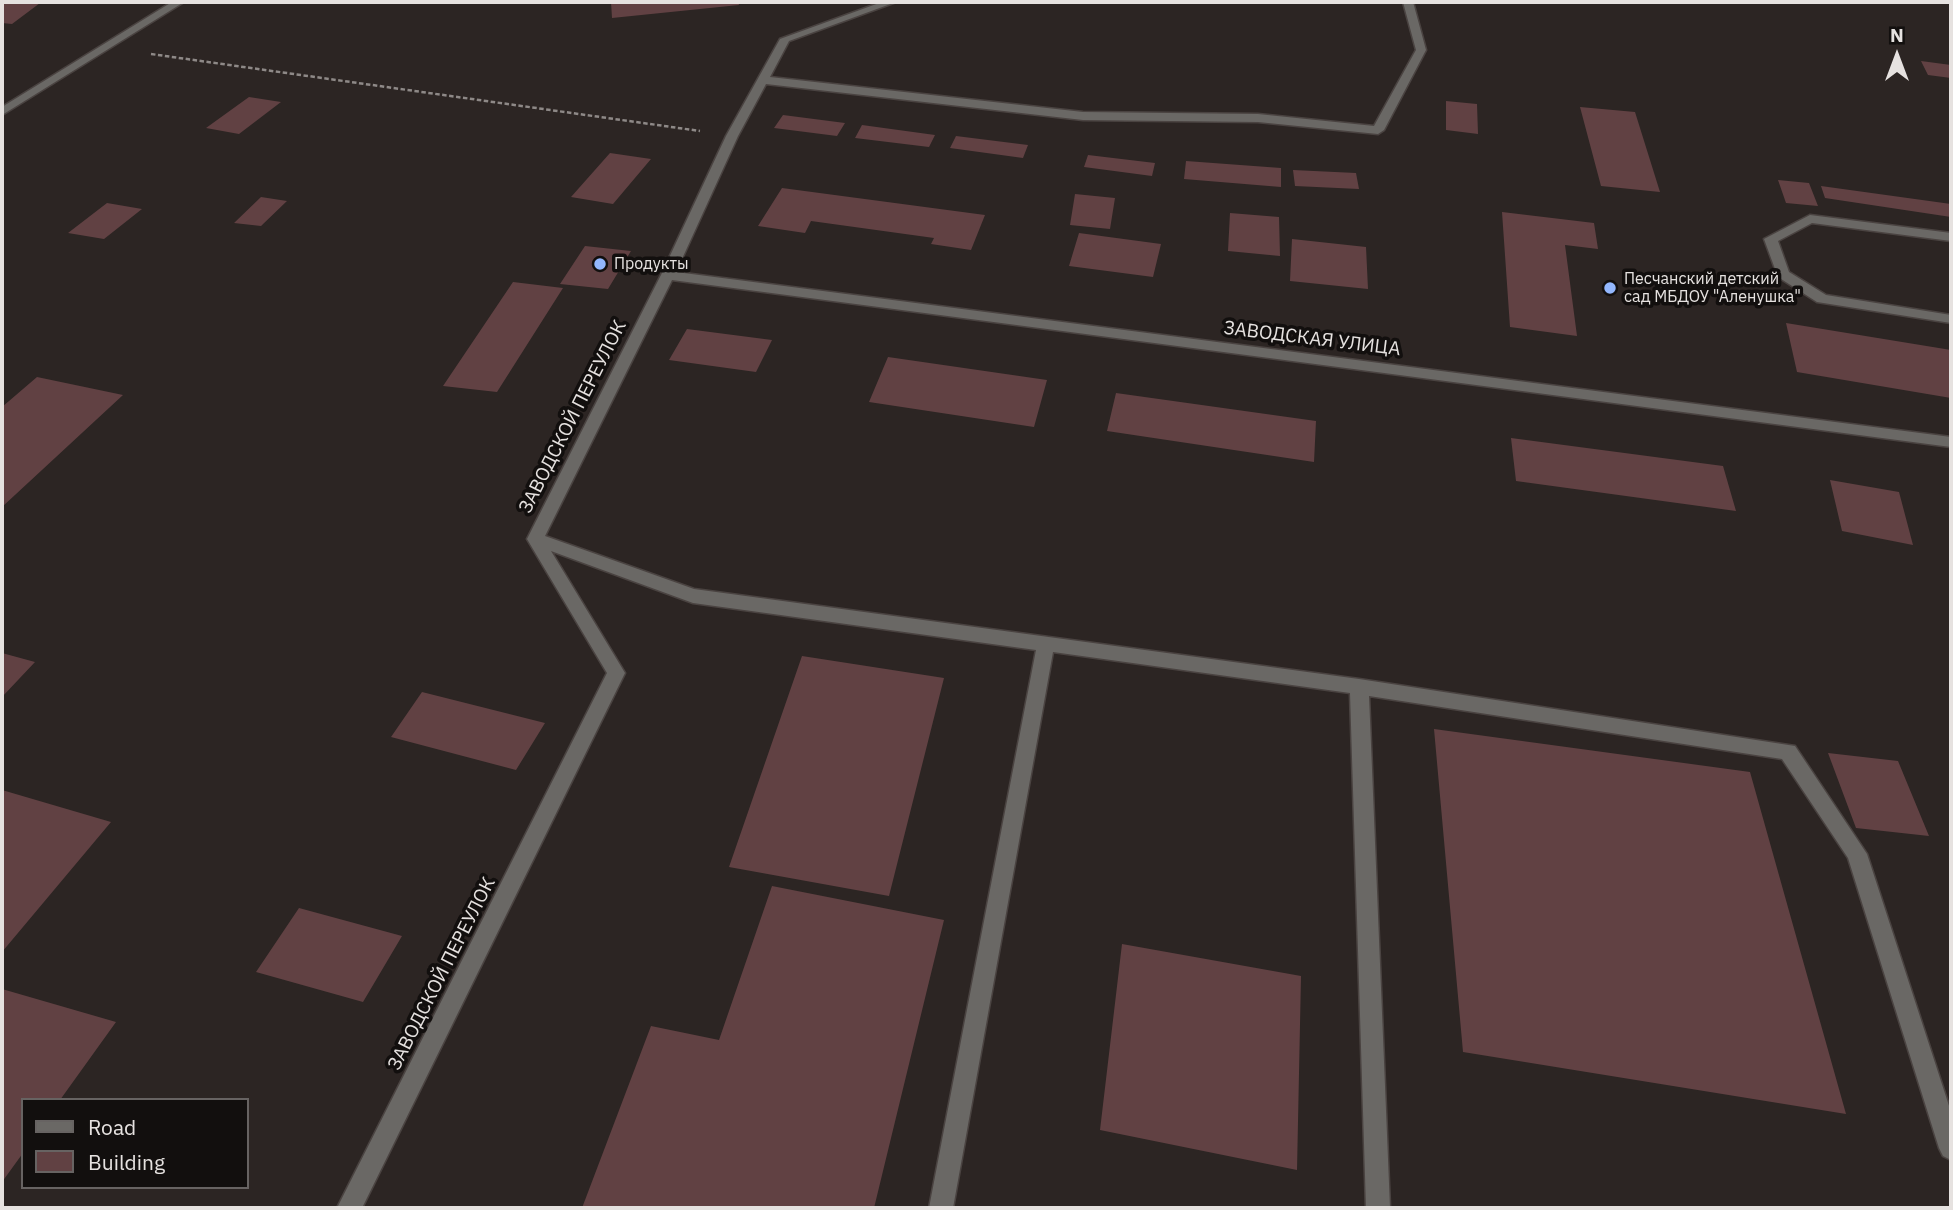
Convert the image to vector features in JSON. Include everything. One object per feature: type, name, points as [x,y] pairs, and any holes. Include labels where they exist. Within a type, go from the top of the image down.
[{"type":"street","points":[[2,112],[179,2]]},
{"type":"street","name":"ЗАВОДСКОЙ ПЕРЕУЛОК","points":[[349,1208],[616,673],[535,539],[668,275],[732,136],[785,39],[891,2]]},
{"type":"street","points":[[762,80],[1083,116],[1258,118],[1378,130],[1421,50],[1408,2]]},
{"type":"street","points":[[1951,237],[1810,219],[1771,239],[1783,274],[1822,299],[1951,319]]},
{"type":"street","name":"ЗАВОДСКАЯ УЛИЦА","points":[[668,275],[1951,442]]},
{"type":"street","points":[[535,539],[693,596],[1359,687],[1788,752],[1857,855],[1951,1148]]},
{"type":"street","points":[[941,1208],[1046,644]]},
{"type":"street","points":[[1359,687],[1378,1208]]},
{"type":"path","points":[[104,48],[732,136]]},
{"type":"building","points":[[2,2],[40,3],[12,24],[2,23]]},
{"type":"building","points":[[611,2],[738,2],[739,5],[612,18]]},
{"type":"building","points":[[1921,61],[1951,65],[1951,78],[1928,75]]},
{"type":"building","points":[[249,97],[281,102],[239,134],[206,128]]},
{"type":"building","points":[[1446,101],[1477,104],[1478,134],[1446,130]]},
{"type":"building","points":[[1580,107],[1635,112],[1660,192],[1601,186]]},
{"type":"building","points":[[783,115],[845,123],[837,136],[774,128]]},
{"type":"building","points":[[862,125],[935,135],[929,147],[855,138]]},
{"type":"building","points":[[956,136],[1028,145],[1023,158],[950,148]]},
{"type":"building","points":[[610,153],[651,159],[613,204],[571,197]]},
{"type":"building","points":[[1088,155],[1155,163],[1152,176],[1084,167]]},
{"type":"building","points":[[1186,161],[1281,168],[1281,187],[1184,179]]},
{"type":"building","points":[[1293,170],[1356,173],[1359,189],[1295,186]]},
{"type":"building","points":[[1778,180],[1809,183],[1818,206],[1786,203]]},
{"type":"building","points":[[1821,186],[1951,204],[1951,217],[1825,198]]},
{"type":"building","points":[[782,188],[985,215],[971,250],[931,244],[934,238],[811,221],[805,233],[758,226]]},
{"type":"building","points":[[1075,194],[1115,198],[1110,229],[1070,225]]},
{"type":"building","points":[[261,197],[287,201],[261,226],[234,223]]},
{"type":"building","points":[[107,203],[142,209],[104,239],[68,233]]},
{"type":"building","points":[[1502,212],[1594,223],[1598,249],[1565,245],[1577,336],[1510,327]]},
{"type":"building","points":[[1230,213],[1279,217],[1280,256],[1228,251]]},
{"type":"building","points":[[1079,233],[1161,244],[1153,277],[1069,266]]},
{"type":"building","points":[[1292,239],[1366,247],[1368,289],[1290,281]]},
{"type":"building","points":[[585,246],[631,251],[608,289],[560,284]]},
{"type":"building","points":[[513,282],[563,288],[497,392],[443,386]]},
{"type":"building","points":[[1786,323],[1951,350],[1951,398],[1797,372]]},
{"type":"building","points":[[687,329],[772,340],[756,372],[669,360]]},
{"type":"building","points":[[888,357],[1047,380],[1034,427],[869,402]]},
{"type":"building","points":[[37,377],[123,395],[2,507],[2,407]]},
{"type":"building","points":[[1116,393],[1316,421],[1314,462],[1107,431]]},
{"type":"building","points":[[1511,438],[1723,466],[1736,511],[1516,481]]},
{"type":"building","points":[[1830,480],[1899,492],[1913,545],[1842,531]]},
{"type":"building","points":[[2,653],[35,662],[2,697]]},
{"type":"building","points":[[802,656],[944,678],[889,896],[729,867]]},
{"type":"building","points":[[422,692],[545,723],[516,770],[391,737]]},
{"type":"building","points":[[1434,729],[1750,772],[1846,1114],[1463,1052]]},
{"type":"building","points":[[1828,753],[1898,761],[1929,836],[1856,828]]},
{"type":"building","points":[[2,790],[111,822],[2,952]]},
{"type":"building","points":[[772,886],[944,920],[874,1208],[582,1208],[651,1026],[719,1040]]},
{"type":"building","points":[[299,908],[402,936],[363,1002],[256,972]]},
{"type":"building","points":[[1122,944],[1301,976],[1297,1170],[1100,1130]]},
{"type":"building","points":[[2,989],[116,1022],[61,1098],[21,1098],[21,1156],[2,1182]]},
{"type":"place","name":"Продукты","points":[[600,264]]},
{"type":"place","name":"Песчанский детский сад МБДОУ \"Аленушка\"","points":[[1610,288]]}]
